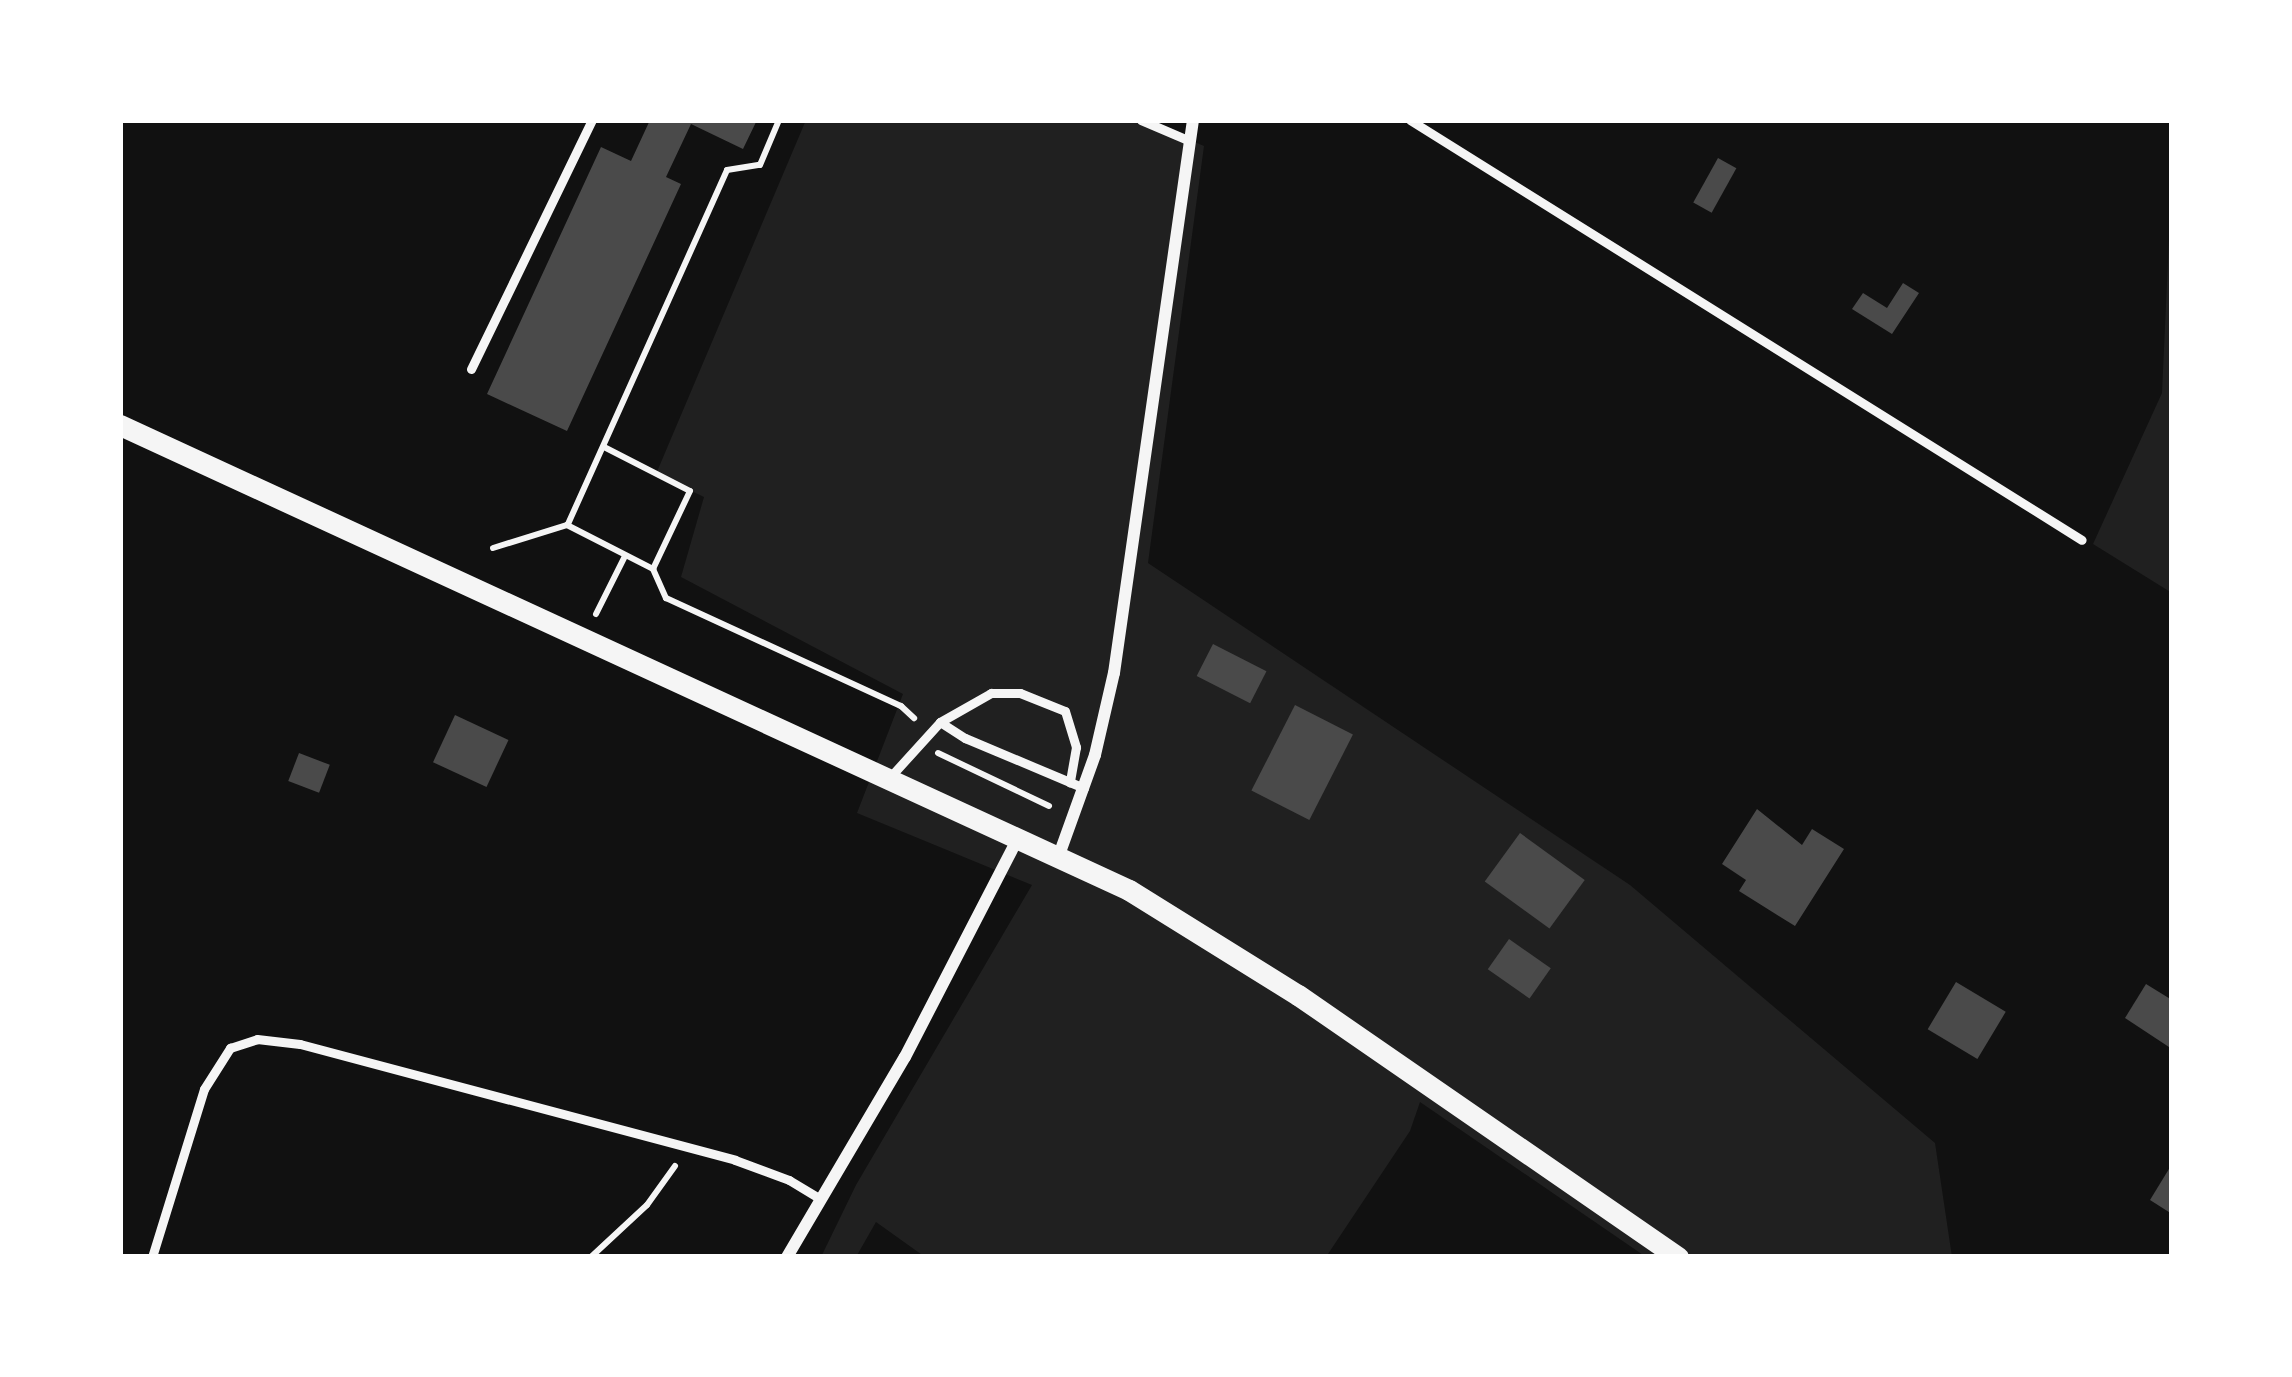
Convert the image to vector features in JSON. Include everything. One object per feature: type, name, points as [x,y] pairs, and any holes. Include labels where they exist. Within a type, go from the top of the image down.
[{"type":"street","points":[[1059,855],[1084,788],[1114,674],[1193,120]]},
{"type":"street","points":[[120,425],[1059,855],[1248,962],[1678,1257]]},
{"type":"street","points":[[787,1257],[905,1057],[1019,837]]},
{"type":"lane","points":[[471,369],[592,120]]},
{"type":"lane","points":[[1141,120],[1190,142]]},
{"type":"lane","points":[[1410,120],[2082,540]]},
{"type":"lane","points":[[890,778],[940,722],[991,693],[1020,693],[1065,711],[1076,747],[1070,782]]},
{"type":"lane","points":[[940,722],[965,738],[1084,788]]},
{"type":"lane","points":[[152,1257],[204,1089],[230,1048],[256,1039],[300,1044],[680,1145],[789,1180],[821,1198]]},
{"type":"path","points":[[568,525],[727,170],[760,165],[779,120]]},
{"type":"path","points":[[606,448],[690,490],[653,569]]},
{"type":"path","points":[[585,638],[624,558]]},
{"type":"path","points":[[591,1257],[646,1205],[675,1166],[680,1145]]},
{"type":"shaded area","points":[[806,120],[1143,120],[1204,146],[1148,563],[1630,885],[1935,1143],[1952,1257],[1646,1257],[1420,1102],[1410,1131],[1326,1257],[925,1257],[876,1222],[856,1257],[821,1257],[856,1185],[1032,885],[857,813],[903,694],[681,577],[704,497],[656,474]]},
{"type":"shaded area","points":[[2172,173],[2172,593],[2093,544],[2162,393]]},
{"type":"building","points":[[650,120],[757,120],[743,149],[691,124],[666,177],[681,184],[567,431],[487,394],[601,147],[631,161]]},
{"type":"building","points":[[1718,158],[1736,168],[1712,213],[1693,203]]},
{"type":"building","points":[[1903,283],[1919,293],[1892,334],[1852,309],[1863,293],[1887,308]]},
{"type":"building","points":[[1213,644],[1266,671],[1250,703],[1197,676]]},
{"type":"building","points":[[1295,705],[1353,735],[1309,820],[1251,791]]},
{"type":"building","points":[[455,715],[508,740],[486,787],[433,762]]},
{"type":"building","points":[[299,753],[330,765],[319,793],[288,781]]},
{"type":"building","points":[[1757,809],[1802,845],[1812,829],[1844,849],[1795,926],[1739,891],[1746,880],[1722,864]]},
{"type":"building","points":[[1520,833],[1585,880],[1549,929],[1485,882]]},
{"type":"building","points":[[1509,939],[1551,968],[1530,999],[1488,969]]},
{"type":"building","points":[[1956,982],[2006,1012],[1977,1059],[1928,1029]]},
{"type":"building","points":[[2146,984],[2172,1000],[2172,1049],[2125,1018]]},
{"type":"building","points":[[2172,1164],[2172,1214],[2150,1200]]}]
